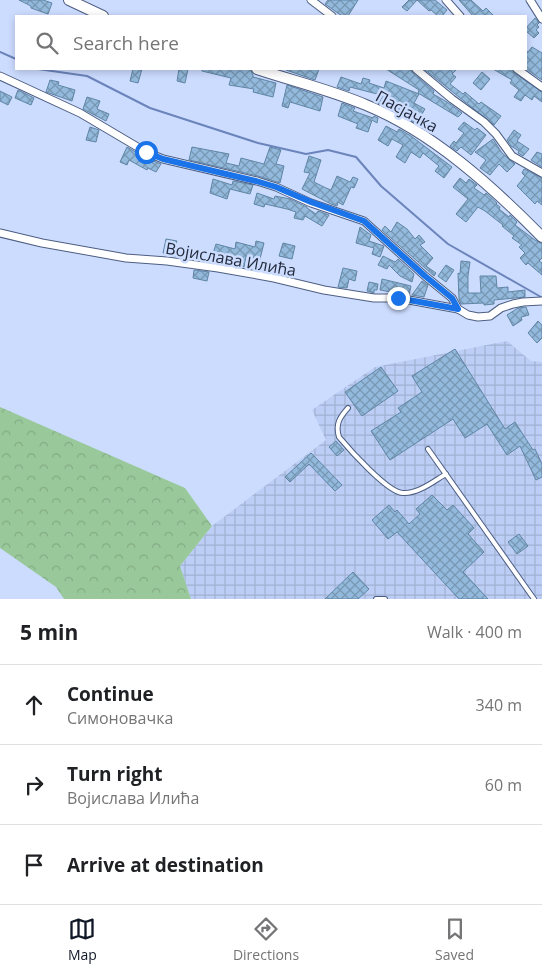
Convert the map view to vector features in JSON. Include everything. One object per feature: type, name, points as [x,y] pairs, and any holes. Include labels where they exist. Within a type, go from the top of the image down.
[{"type":"main road","points":[[69,0],[101,15]]},
{"type":"main road","name":"Пасјачка","points":[[260,70],[368,105],[413,128],[501,197],[542,237]]},
{"type":"street","points":[[311,0],[331,15]]},
{"type":"street","points":[[446,0],[459,15]]},
{"type":"street","points":[[530,0],[542,19]]},
{"type":"street","points":[[417,70],[452,99],[484,122],[496,134],[512,156],[542,172]]},
{"type":"street","points":[[518,70],[542,87]]},
{"type":"street","points":[[0,76],[80,113],[146,152],[163,159],[276,187],[364,221],[452,298],[458,309]]},
{"type":"street","name":"Војислава Илића","points":[[0,232],[42,243],[126,258],[167,260],[274,278],[324,290],[374,298],[398,298],[458,309],[468,315],[478,317],[490,316],[501,308],[513,304],[540,302]]},
{"type":"lane","points":[[348,408],[338,421],[337,429],[339,436],[390,489],[401,493],[412,492],[446,474]]},
{"type":"lane","points":[[428,449],[534,599]]},
{"type":"lane","points":[[376,599],[385,599]]},
{"type":"shaded area","points":[[507,341],[531,361],[542,362],[542,599],[191,599],[180,566],[212,526],[326,440],[312,410],[375,367]]},
{"type":"green space","points":[[0,407],[185,488],[212,526],[180,566],[191,599],[64,599],[56,587],[0,548]]},
{"type":"building","points":[[19,0],[43,0],[52,3],[48,14],[31,8],[31,6]]},
{"type":"building","points":[[328,0],[358,0],[349,15],[341,15],[325,4]]},
{"type":"building","points":[[409,0],[417,0],[407,11],[402,7]]},
{"type":"building","points":[[417,0],[435,0],[447,10],[443,15],[437,15],[431,10],[429,11]]},
{"type":"building","points":[[459,0],[471,0],[483,11],[486,8],[493,15],[472,15]]},
{"type":"building","points":[[535,18],[539,23],[537,25],[539,27],[536,30],[539,33],[534,38],[527,32],[527,27]]},
{"type":"building","points":[[532,47],[542,53],[542,80],[527,70],[528,52]]},
{"type":"building","points":[[133,70],[142,70],[138,83],[130,81]]},
{"type":"building","points":[[179,70],[188,70],[185,83],[177,81]]},
{"type":"building","points":[[250,70],[253,77],[276,83],[273,97],[253,92],[254,89],[229,85],[231,78],[202,71]]},
{"type":"building","points":[[286,70],[319,70],[315,80]]},
{"type":"building","points":[[388,70],[412,70],[434,91],[433,94],[462,113],[458,117],[418,93],[419,90]]},
{"type":"building","points":[[425,70],[456,70],[452,74],[456,77],[450,84],[463,94],[465,92],[479,104],[481,102],[501,116],[494,125]]},
{"type":"building","points":[[495,70],[512,70],[514,73],[542,92],[542,102],[534,96],[532,100],[525,95],[521,101],[514,97],[519,90],[510,83],[512,80]]},
{"type":"building","points":[[482,72],[490,79],[481,90],[473,83]]},
{"type":"building","points":[[341,77],[361,84],[363,78],[370,80],[369,83],[384,88],[386,81],[419,94],[414,103],[425,109],[419,119],[423,121],[421,126],[393,110],[397,102],[386,98],[383,105],[378,103],[381,95],[350,87],[349,91],[337,87]]},
{"type":"building","points":[[50,80],[59,82],[58,85],[75,90],[72,101],[46,92]]},
{"type":"building","points":[[287,85],[323,97],[320,111],[290,102],[288,108],[282,106]]},
{"type":"building","points":[[18,90],[34,98],[31,105],[15,98]]},
{"type":"building","points":[[0,91],[12,97],[8,105],[0,101]]},
{"type":"building","points":[[87,97],[100,101],[97,109],[109,114],[106,121],[83,109]]},
{"type":"building","points":[[342,103],[355,108],[353,111],[378,118],[377,123],[372,120],[368,132],[356,128],[358,124],[338,116]]},
{"type":"building","points":[[464,122],[486,135],[471,155],[461,147],[457,151],[450,146],[454,141],[456,143],[464,133],[458,129]]},
{"type":"building","points":[[386,126],[397,132],[399,129],[411,136],[452,167],[444,178],[435,171],[439,166],[423,153],[420,158],[411,152],[405,163],[396,157],[403,145],[392,139],[388,146],[378,140]]},
{"type":"building","points":[[90,127],[99,130],[96,142],[86,140]]},
{"type":"building","points":[[514,130],[521,135],[517,141],[529,149],[523,156],[507,140]]},
{"type":"building","points":[[493,139],[502,153],[515,164],[507,172],[499,164],[490,175],[480,168],[486,160],[475,152]]},
{"type":"building","points":[[127,147],[161,164],[156,172],[148,168],[147,170],[129,160],[127,165],[120,162]]},
{"type":"building","points":[[192,147],[229,154],[226,163],[239,166],[241,158],[264,164],[270,147],[281,150],[276,164],[284,166],[280,183],[189,160]]},
{"type":"building","points":[[537,152],[542,154],[542,167],[531,160]]},
{"type":"building","points":[[309,156],[321,160],[314,182],[326,188],[331,190],[337,176],[350,182],[353,177],[358,179],[354,188],[351,187],[343,205],[338,202],[337,206],[331,204],[302,189],[310,173],[304,172]]},
{"type":"building","points":[[524,169],[542,178],[542,205],[537,201],[535,204],[517,186],[525,176],[522,173]]},
{"type":"building","points":[[460,178],[466,183],[469,179],[477,185],[474,188],[484,195],[486,193],[497,203],[500,207],[499,209],[509,217],[510,215],[517,222],[515,225],[542,244],[542,258],[539,261],[542,263],[542,275],[528,263],[526,265],[520,258],[525,253],[519,247],[522,245],[512,238],[514,236],[503,225],[485,211],[478,207],[466,222],[456,214],[468,199],[453,187]]},
{"type":"building","points":[[213,179],[232,185],[233,181],[253,185],[250,194],[230,189],[227,199],[210,193]]},
{"type":"building","points":[[257,193],[274,199],[275,196],[290,199],[307,207],[316,214],[318,211],[329,215],[322,226],[305,216],[303,220],[294,218],[296,212],[265,204],[264,207],[254,204]]},
{"type":"building","points":[[397,222],[407,229],[415,239],[419,235],[425,242],[420,245],[433,258],[426,266],[436,273],[434,276],[382,230],[385,226],[391,232]]},
{"type":"building","points":[[360,227],[371,235],[369,241],[384,246],[380,257],[372,254],[374,248],[356,243]]},
{"type":"building","points":[[166,239],[177,241],[175,246],[178,247],[176,256],[163,253]]},
{"type":"building","points":[[256,241],[264,243],[260,259],[246,256],[244,267],[211,260],[216,244],[235,249],[236,242],[255,247]]},
{"type":"building","points":[[283,243],[295,246],[292,259],[279,256]]},
{"type":"building","points":[[383,256],[395,262],[398,259],[414,274],[412,282],[400,276],[389,265],[387,269],[378,265]]},
{"type":"building","points":[[260,260],[273,263],[271,272],[257,270]]},
{"type":"building","points":[[461,261],[470,262],[468,293],[481,293],[480,276],[496,276],[497,288],[508,287],[508,292],[525,290],[525,297],[494,300],[494,304],[461,304],[459,299],[458,273],[460,274]]},
{"type":"building","points":[[446,265],[454,270],[446,282],[438,276]]},
{"type":"building","points":[[343,268],[357,271],[355,281],[349,279],[347,288],[338,287]]},
{"type":"building","points":[[194,270],[209,272],[207,281],[193,278]]},
{"type":"building","points":[[382,279],[411,286],[409,295],[380,290]]},
{"type":"building","points":[[422,281],[428,285],[424,297],[412,295]]},
{"type":"building","points":[[369,282],[378,284],[377,290],[374,290],[374,293],[367,291]]},
{"type":"building","points":[[526,307],[529,315],[521,317],[522,320],[513,326],[507,315],[518,308]]},
{"type":"building","points":[[538,321],[542,325],[542,338],[537,343],[528,333]]},
{"type":"building","points":[[455,349],[505,429],[515,422],[533,450],[535,449],[542,464],[542,477],[536,480],[520,446],[507,455],[487,424],[465,438],[453,419],[390,460],[371,431],[401,412],[398,408],[422,392],[412,376]]},
{"type":"building","points":[[381,367],[398,391],[362,416],[345,392]]},
{"type":"building","points":[[336,441],[344,450],[337,456],[329,447]]},
{"type":"building","points":[[311,453],[342,485],[335,491],[309,464],[290,482],[285,477]]},
{"type":"building","points":[[432,495],[447,510],[453,505],[474,528],[468,534],[484,552],[463,572],[488,599],[459,599],[397,532],[388,539],[372,520],[389,505],[395,512],[397,510],[409,524],[420,514],[416,509]]},
{"type":"building","points":[[519,534],[528,546],[517,554],[508,542]]},
{"type":"building","points":[[353,572],[369,589],[358,599],[325,599]]},
{"type":"waterway","points":[[0,52],[15,59]]},
{"type":"waterway","points":[[45,70],[87,76],[150,108],[258,143],[306,154],[328,150],[356,157],[381,186],[448,244],[541,297],[542,300]]},
{"type":"route","points":[[146,152],[163,159],[276,187],[364,221],[452,298],[458,309],[398,298]]}]
